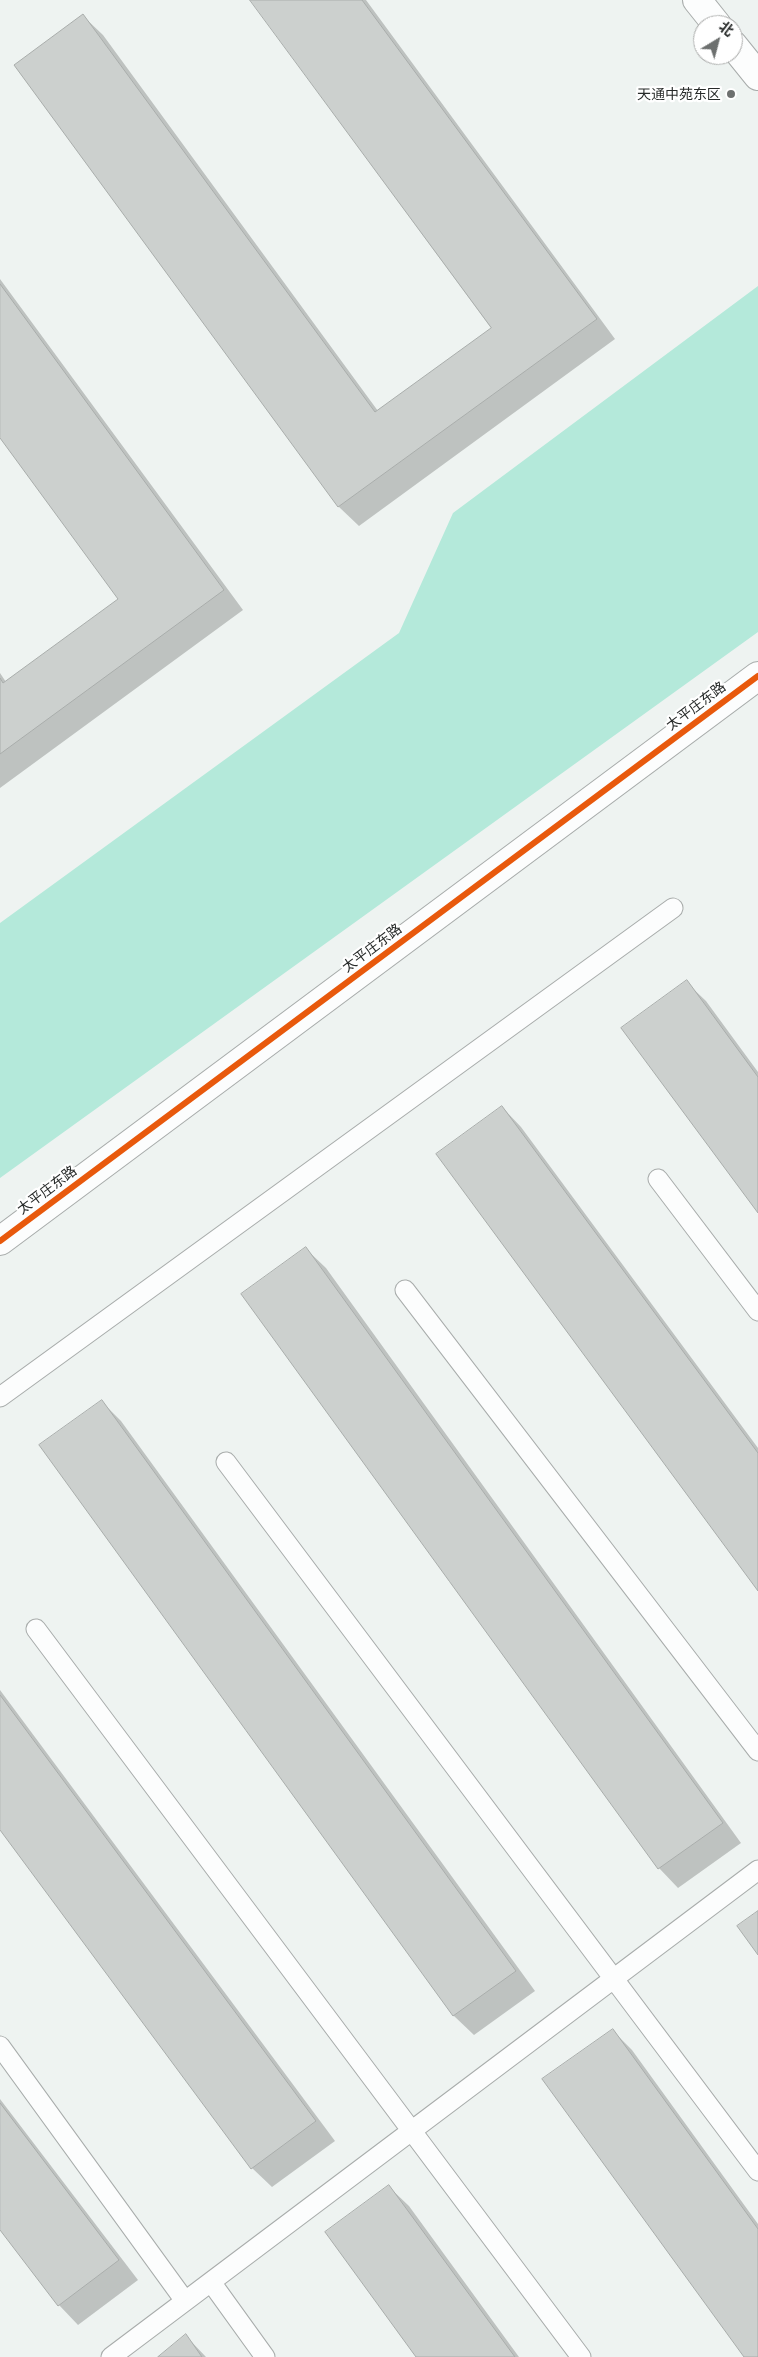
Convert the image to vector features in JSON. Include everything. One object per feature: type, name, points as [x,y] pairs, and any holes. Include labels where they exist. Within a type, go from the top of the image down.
[{"type":"street","points":[[697,0],[709,15]]},
{"type":"street","points":[[743,57],[758,76]]},
{"type":"street","name":"太平庄东路","points":[[0,1241],[758,676]]},
{"type":"lane","points":[[0,1397],[673,908]]},
{"type":"lane","points":[[658,1179],[758,1311]]},
{"type":"lane","points":[[405,1290],[758,1752]]},
{"type":"lane","points":[[226,1462],[758,2171]]},
{"type":"lane","points":[[36,1630],[581,2357]]},
{"type":"lane","points":[[111,2357],[758,1870]]},
{"type":"lane","points":[[0,2046],[185,2301]]},
{"type":"lane","points":[[211,2282],[265,2357]]},
{"type":"green space","points":[[758,286],[758,632],[0,1178],[0,923],[399,633],[453,513]]},
{"type":"building","points":[[250,0],[362,0],[597,319],[338,507],[14,65],[83,14],[375,412],[491,328]]},
{"type":"building","points":[[0,284],[224,590],[0,754],[0,678],[3,683],[118,599],[0,438]]},
{"type":"building","points":[[687,980],[758,1077],[758,1213],[621,1028]]},
{"type":"building","points":[[502,1106],[758,1453],[758,1591],[436,1154]]},
{"type":"building","points":[[306,1247],[723,1823],[658,1869],[241,1294]]},
{"type":"building","points":[[102,1400],[516,1971],[453,2016],[39,1445]]},
{"type":"building","points":[[0,1695],[316,2121],[251,2169],[0,1830]]},
{"type":"building","points":[[758,1911],[758,1955],[737,1926]]},
{"type":"building","points":[[613,2029],[758,2229],[758,2357],[744,2357],[542,2079]]},
{"type":"building","points":[[0,2103],[119,2260],[58,2306],[0,2230]]},
{"type":"building","points":[[389,2185],[515,2357],[416,2357],[325,2232]]},
{"type":"building","points":[[186,2334],[202,2357],[158,2357]]},
{"type":"cycle path","points":[[0,1241],[758,676]]},
{"type":"place","name":"天通中苑东区","points":[[731,94]]}]
